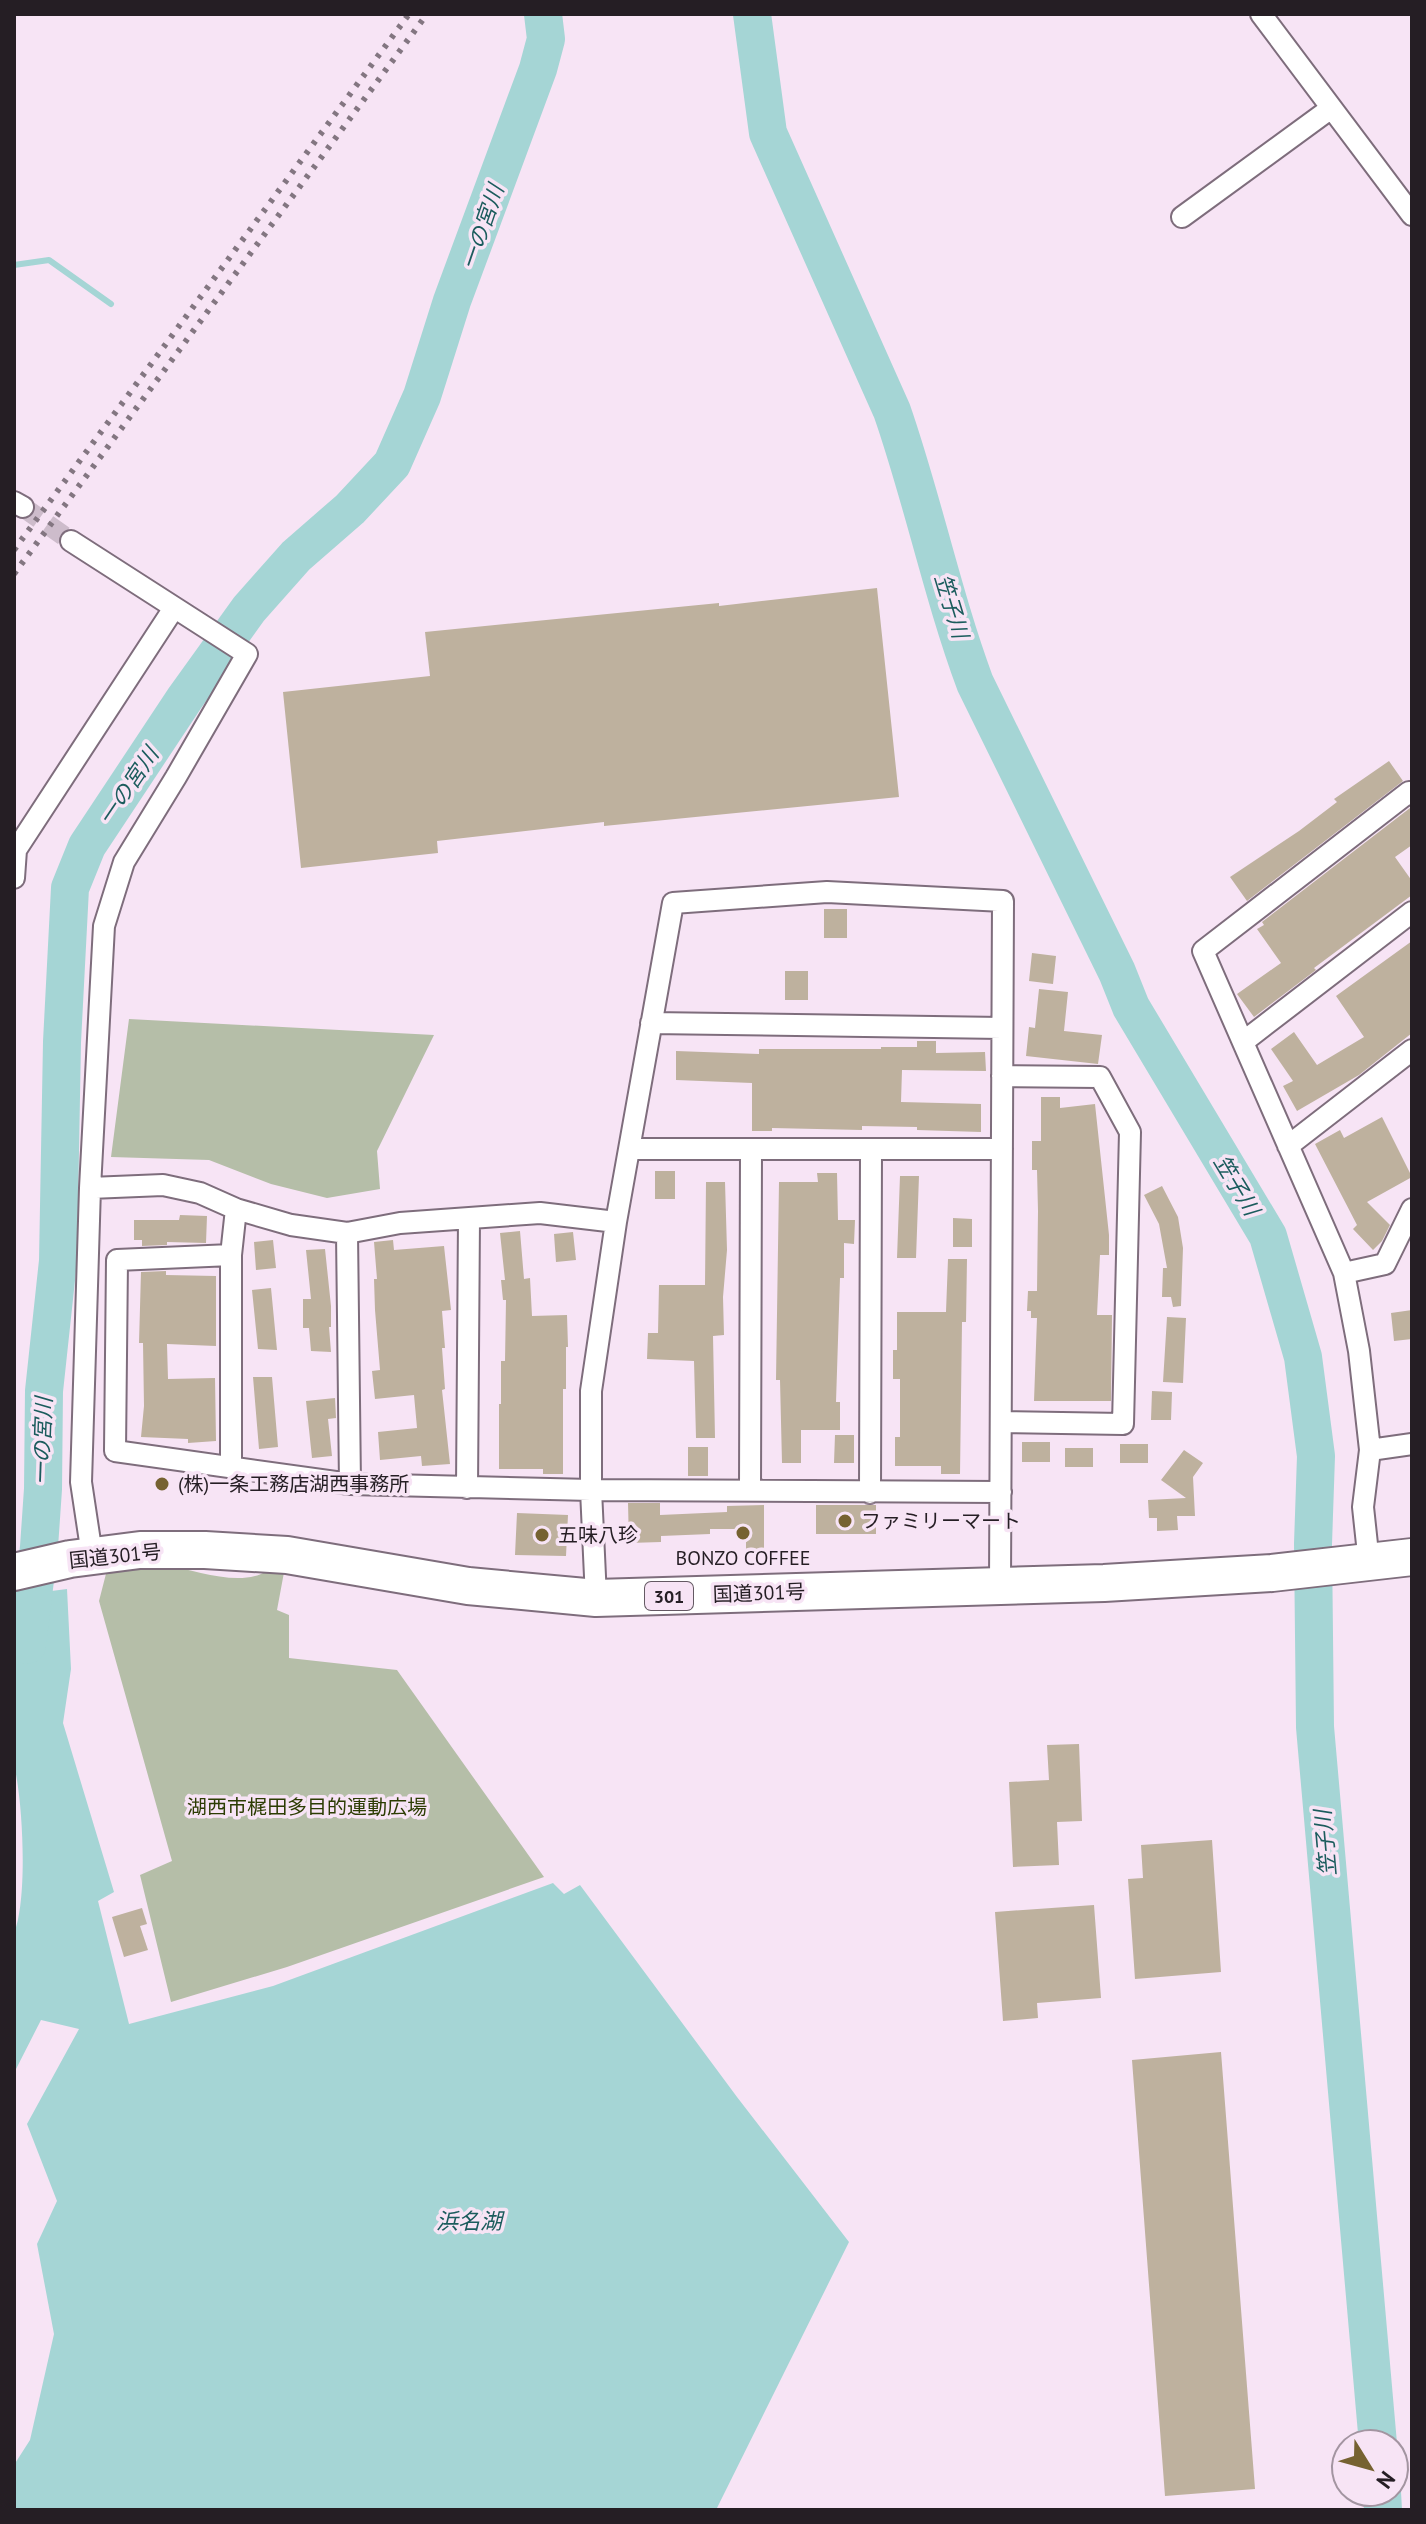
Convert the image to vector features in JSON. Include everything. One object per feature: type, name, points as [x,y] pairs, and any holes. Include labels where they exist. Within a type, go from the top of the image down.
[{"type":"highway","name":"国道301号","points":[[15,1572],[84,1542],[140,1550],[287,1555],[468,1586],[596,1598],[1104,1583],[1272,1573],[1412,1557]]},
{"type":"street","points":[[1261,14],[1330,109],[1411,210]]},
{"type":"street","points":[[1182,217],[1330,109]]},
{"type":"street","points":[[71,541],[247,654],[124,862],[104,926],[90,1188],[81,1482],[84,1542]]},
{"type":"street","points":[[14,878],[16,850],[174,608]]},
{"type":"street","points":[[1360,1564],[1370,1450],[1359,1351],[1344,1273],[1203,951],[1409,792],[1412,795]]},
{"type":"street","points":[[596,1598],[591,1391],[616,1222],[673,903],[827,892],[1003,901],[1000,1585]]},
{"type":"street","points":[[1243,1042],[1412,912]]},
{"type":"street","points":[[651,1023],[1002,1028]]},
{"type":"street","points":[[1288,1146],[1412,1050]]},
{"type":"street","points":[[1001,1422],[1123,1424],[1130,1132],[1100,1077],[1002,1076]]},
{"type":"street","points":[[631,1149],[1002,1149]]},
{"type":"street","points":[[750,1490],[751,1151]]},
{"type":"street","points":[[870,1493],[871,1151]]},
{"type":"street","points":[[90,1188],[163,1185],[200,1193],[236,1209],[291,1225],[347,1233],[400,1223],[540,1213],[616,1222]]},
{"type":"street","points":[[231,1466],[231,1255],[236,1209]]},
{"type":"street","points":[[1344,1273],[1385,1264],[1412,1209]]},
{"type":"street","points":[[467,1488],[469,1219]]},
{"type":"street","points":[[347,1233],[350,1484]]},
{"type":"street","points":[[231,1255],[117,1260],[115,1451],[350,1484],[591,1490],[1001,1492]]},
{"type":"street","points":[[1370,1450],[1412,1444]]},
{"type":"green space","points":[[129,1019],[434,1035],[377,1151],[380,1189],[327,1198],[271,1184],[209,1160],[111,1157]]},
{"type":"green space","name":"湖西市梶田多目的運動広場","points":[[166,1565],[234,1578],[255,1576],[271,1568],[285,1567],[277,1610],[289,1615],[289,1658],[397,1670],[544,1877],[287,1967],[171,2002],[140,1875],[172,1861],[99,1601],[108,1566]]},
{"type":"water","name":"浜名湖","points":[[67,1589],[71,1669],[63,1723],[114,1892],[98,1901],[129,2024],[273,1986],[553,1883],[564,1894],[580,1885],[849,2242],[716,2510],[14,2510],[14,2465],[30,2440],[54,2334],[37,2244],[57,2201],[27,2124],[79,2029],[41,2020],[14,2073],[14,1933],[21,1897],[23,1850],[14,1765],[14,1643],[20,1631],[28,1594]]},
{"type":"building","points":[[877,588],[899,797],[604,826],[604,822],[437,841],[438,853],[301,868],[283,692],[430,676],[425,632],[719,603],[719,606]]},
{"type":"building","points":[[1389,761],[1403,781],[1247,901],[1230,877],[1299,831],[1337,802],[1334,799]]},
{"type":"building","points":[[1410,808],[1412,845],[1395,857],[1412,881],[1412,895],[1254,1017],[1237,994],[1281,963],[1257,929],[1264,925],[1262,922]]},
{"type":"building","points":[[824,909],[847,909],[847,938],[824,938]]},
{"type":"building","points":[[1412,941],[1412,1033],[1359,1075],[1297,1111],[1283,1086],[1293,1081],[1271,1049],[1294,1032],[1317,1065],[1364,1037],[1336,996]]},
{"type":"building","points":[[1032,953],[1056,956],[1053,984],[1029,981]]},
{"type":"building","points":[[785,971],[808,971],[808,1000],[785,1000]]},
{"type":"building","points":[[1039,989],[1068,992],[1064,1031],[1102,1035],[1098,1064],[1026,1056],[1029,1027],[1035,1028]]},
{"type":"building","points":[[917,1041],[936,1041],[936,1053],[985,1052],[986,1071],[902,1070],[901,1102],[981,1104],[981,1132],[862,1126],[862,1130],[772,1128],[772,1131],[752,1131],[752,1083],[676,1080],[676,1051],[759,1054],[759,1049],[881,1049],[917,1047]]},
{"type":"building","points":[[1041,1097],[1060,1097],[1060,1108],[1095,1104],[1109,1235],[1109,1255],[1100,1255],[1097,1315],[1112,1315],[1111,1401],[1034,1401],[1037,1318],[1031,1318],[1031,1311],[1027,1311],[1028,1291],[1037,1291],[1037,1170],[1032,1170],[1032,1141],[1041,1141]]},
{"type":"building","points":[[1382,1117],[1412,1177],[1367,1202],[1390,1225],[1373,1250],[1353,1229],[1357,1225],[1315,1144],[1340,1130],[1344,1138]]},
{"type":"building","points":[[655,1171],[675,1171],[675,1199],[655,1199]]},
{"type":"building","points":[[817,1173],[837,1173],[838,1220],[855,1220],[854,1244],[844,1243],[844,1278],[840,1278],[836,1402],[840,1402],[840,1430],[801,1430],[801,1463],[782,1463],[780,1380],[776,1380],[779,1182],[818,1182]]},
{"type":"building","points":[[900,1176],[919,1176],[916,1258],[897,1258]]},
{"type":"building","points":[[706,1182],[725,1182],[727,1250],[724,1335],[713,1336],[715,1438],[696,1438],[694,1361],[647,1359],[648,1333],[658,1333],[659,1285],[705,1285]]},
{"type":"building","points":[[1162,1186],[1178,1217],[1183,1248],[1181,1306],[1173,1307],[1171,1297],[1162,1297],[1163,1268],[1167,1268],[1159,1224],[1144,1195]]},
{"type":"building","points":[[180,1215],[207,1216],[206,1243],[167,1242],[167,1245],[142,1246],[142,1240],[134,1240],[134,1220],[179,1220]]},
{"type":"building","points":[[953,1218],[972,1219],[972,1247],[953,1247]]},
{"type":"building","points":[[520,1231],[524,1279],[530,1278],[532,1316],[567,1315],[563,1474],[543,1474],[543,1469],[499,1469],[499,1404],[501,1361],[505,1361],[506,1300],[503,1300],[501,1280],[505,1280],[500,1233]]},
{"type":"building","points":[[573,1232],[576,1260],[556,1262],[554,1234]]},
{"type":"building","points":[[273,1240],[276,1268],[256,1270],[254,1242]]},
{"type":"building","points":[[393,1240],[394,1250],[444,1246],[451,1310],[442,1311],[445,1389],[442,1390],[450,1464],[422,1466],[421,1456],[380,1460],[378,1432],[417,1428],[414,1395],[375,1399],[372,1371],[380,1370],[374,1242]]},
{"type":"building","points":[[325,1249],[331,1306],[331,1352],[311,1351],[309,1328],[303,1328],[303,1299],[311,1299],[306,1250]]},
{"type":"building","points":[[948,1259],[967,1259],[966,1322],[962,1322],[960,1474],[941,1474],[941,1466],[895,1466],[895,1437],[900,1437],[900,1379],[893,1379],[897,1312],[946,1312]]},
{"type":"building","points":[[166,1271],[166,1275],[216,1276],[216,1346],[167,1344],[168,1379],[215,1378],[216,1441],[188,1443],[188,1439],[141,1437],[144,1406],[143,1343],[139,1343],[141,1272]]},
{"type":"building","points":[[271,1288],[277,1350],[258,1349],[252,1290]]},
{"type":"building","points":[[1412,1310],[1412,1339],[1394,1341],[1391,1313]]},
{"type":"building","points":[[1167,1317],[1186,1318],[1183,1383],[1163,1382]]},
{"type":"building","points":[[253,1377],[272,1377],[278,1447],[259,1449]]},
{"type":"building","points":[[1152,1391],[1172,1392],[1171,1420],[1151,1420]]},
{"type":"building","points":[[335,1398],[336,1418],[328,1419],[332,1456],[312,1458],[306,1401]]},
{"type":"building","points":[[835,1435],[854,1435],[854,1463],[834,1463]]},
{"type":"building","points":[[1022,1442],[1050,1442],[1050,1462],[1022,1462]]},
{"type":"building","points":[[1120,1444],[1148,1444],[1148,1463],[1120,1463]]},
{"type":"building","points":[[688,1447],[708,1447],[708,1476],[688,1476]]},
{"type":"building","points":[[1065,1448],[1093,1448],[1093,1467],[1065,1467]]},
{"type":"building","points":[[1184,1450],[1203,1463],[1193,1477],[1195,1516],[1177,1516],[1178,1530],[1157,1531],[1157,1518],[1149,1518],[1148,1500],[1186,1498],[1161,1480]]},
{"type":"building","points":[[628,1503],[660,1503],[660,1515],[727,1512],[727,1506],[764,1505],[764,1549],[746,1549],[746,1529],[710,1529],[710,1534],[661,1536],[661,1542],[629,1543]]},
{"type":"building","points":[[816,1505],[876,1505],[876,1534],[816,1534]]},
{"type":"building","points":[[517,1513],[568,1515],[566,1556],[515,1555]]},
{"type":"building","points":[[1079,1744],[1082,1821],[1057,1822],[1059,1865],[1013,1867],[1009,1782],[1049,1780],[1047,1745]]},
{"type":"building","points":[[1212,1840],[1221,1972],[1135,1979],[1128,1879],[1143,1878],[1141,1845]]},
{"type":"building","points":[[1094,1905],[1101,1998],[1037,2003],[1038,2018],[1003,2021],[995,1912]]},
{"type":"building","points":[[142,1908],[147,1924],[140,1926],[148,1950],[124,1957],[112,1917]]},
{"type":"building","points":[[1221,2052],[1255,2489],[1165,2496],[1132,2060]]},
{"type":"waterway","name":"一の宮川","points":[[27,1645],[39,1547],[44,1391],[58,1261],[62,1042],[70,888],[87,846],[185,698],[249,609],[296,556],[350,509],[392,464],[422,396],[452,301],[538,69],[546,39],[543,14]]},
{"type":"waterway","name":"笠子川","points":[[752,14],[768,133],[892,411],[975,683],[1117,972],[1131,1007],[1268,1236],[1303,1357],[1316,1456],[1313,1544],[1315,1727],[1377,2428]]},
{"type":"waterway","points":[[14,265],[49,260],[111,304]]},
{"type":"tunnel","points":[[23,507],[71,541]]},
{"type":"railway","points":[[14,550],[409,14]]},
{"type":"railway","points":[[14,574],[427,14]]},
{"type":"place","name":"(株)一条工務店湖西事務所","points":[[162,1484]]},
{"type":"place","name":"ファミリーマート","points":[[845,1521]]},
{"type":"place","name":"BONZO COFFEE","points":[[743,1533]]},
{"type":"place","name":"五味八珍","points":[[542,1535]]}]
